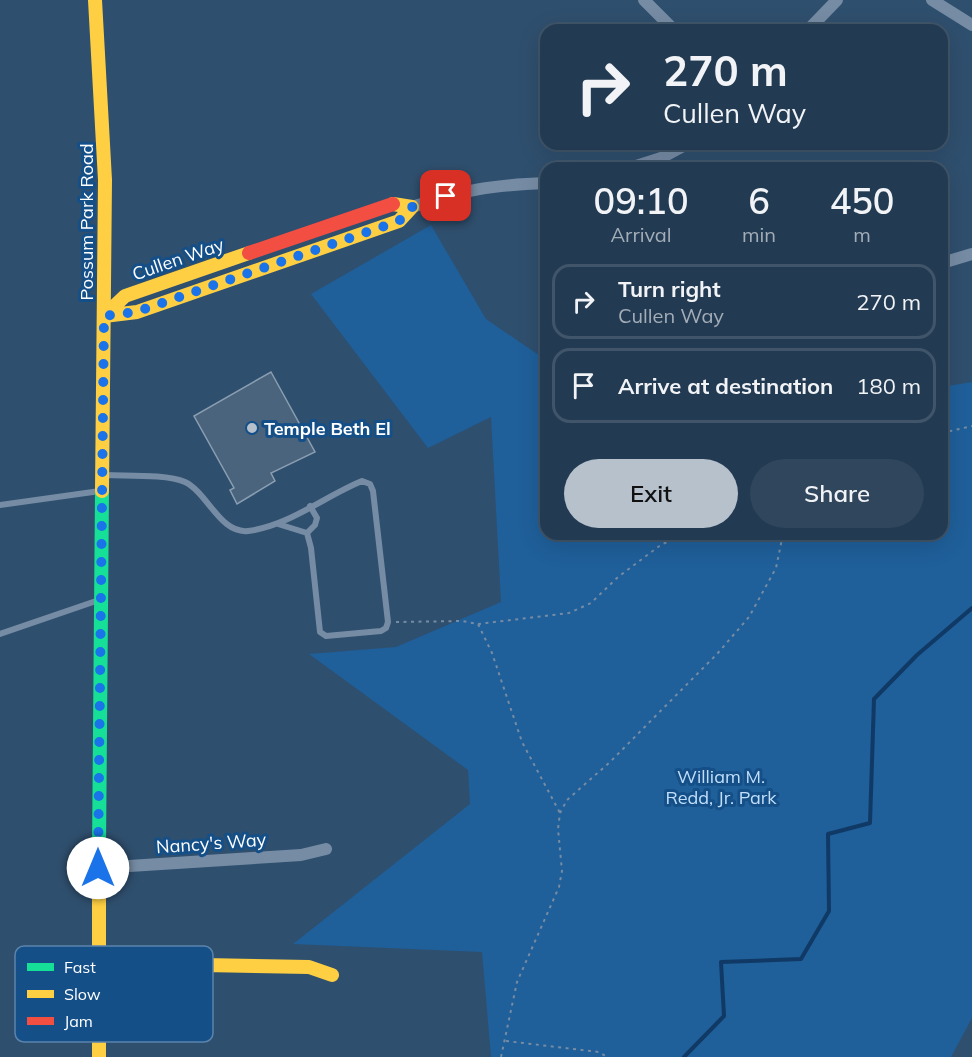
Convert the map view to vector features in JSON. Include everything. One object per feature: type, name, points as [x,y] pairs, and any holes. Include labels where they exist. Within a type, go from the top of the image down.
[{"type":"main road","name":"Possum Park Road","points":[[95,0],[105,180],[98,946]]},
{"type":"main road","name":"Cullen Way","points":[[104,316],[136,312],[399,221],[412,207]]},
{"type":"main road","points":[[213,965],[309,968],[332,975]]},
{"type":"main road","name":"Possum Park Road","points":[[99,1042],[99,1057]]},
{"type":"street","points":[[644,0],[668,24]]},
{"type":"street","points":[[814,24],[837,0]]},
{"type":"street","points":[[932,0],[972,25]]},
{"type":"street","points":[[649,162],[676,150]]},
{"type":"street","name":"Cullen Way","points":[[412,207],[462,190],[494,185],[540,183]]},
{"type":"street","points":[[948,261],[972,254]]},
{"type":"street","name":"Nancy's Way","points":[[98,868],[301,855],[326,849]]},
{"type":"lane","points":[[103,475],[183,481],[205,498],[225,523],[238,530],[247,531],[278,524],[362,481],[370,484],[373,491],[388,622],[386,628],[381,632],[326,636],[320,632],[311,548],[307,533]]},
{"type":"lane","points":[[0,505],[102,490]]},
{"type":"lane","points":[[307,533],[315,525],[317,518],[310,506]]},
{"type":"lane","points":[[278,524],[307,533]]},
{"type":"lane","points":[[0,634],[102,599]]},
{"type":"path","points":[[948,432],[972,426]]},
{"type":"path","points":[[388,622],[462,621],[478,624],[569,613],[591,603],[618,577],[662,544],[674,540]]},
{"type":"path","points":[[501,1057],[517,982],[559,887],[562,872],[558,829],[560,813],[567,800],[610,762],[717,654],[749,617],[773,575],[782,540]]},
{"type":"path","points":[[478,624],[492,653],[522,742],[560,813]]},
{"type":"path","points":[[506,1041],[599,1052],[607,1057]]},
{"type":"green space","name":"William M. Redd, Jr. Park","points":[[431,225],[486,319],[540,356],[540,540],[948,540],[948,386],[972,382],[972,1018],[951,1057],[491,1057],[482,952],[293,944],[470,804],[468,770],[309,654],[396,647],[501,602],[491,417],[428,448],[311,294]]},
{"type":"building","name":"Temple Beth El","points":[[271,372],[315,452],[271,473],[275,481],[237,504],[230,490],[234,488],[194,416]]},
{"type":"waterway","points":[[684,1057],[724,1016],[721,962],[801,959],[829,911],[828,834],[870,823],[874,699],[917,655],[972,608]]},
{"type":"traffic: fast","points":[[99,850],[102,491]]},
{"type":"traffic: slow","points":[[95,0],[105,180],[102,491]]},
{"type":"traffic: slow","points":[[249,253],[125,296],[104,316],[137,312],[399,221],[412,207],[393,204]]},
{"type":"traffic: slow","points":[[99,850],[99,946]]},
{"type":"traffic: slow","points":[[213,965],[309,967],[332,975]]},
{"type":"traffic: slow","points":[[99,1042],[99,1057]]},
{"type":"traffic: jam","points":[[249,253],[393,204]]},
{"type":"place","name":"Temple Beth El","points":[[252,428]]},
{"type":"route","points":[[98,868],[104,316],[136,312],[399,221],[412,207],[446,196]]}]
